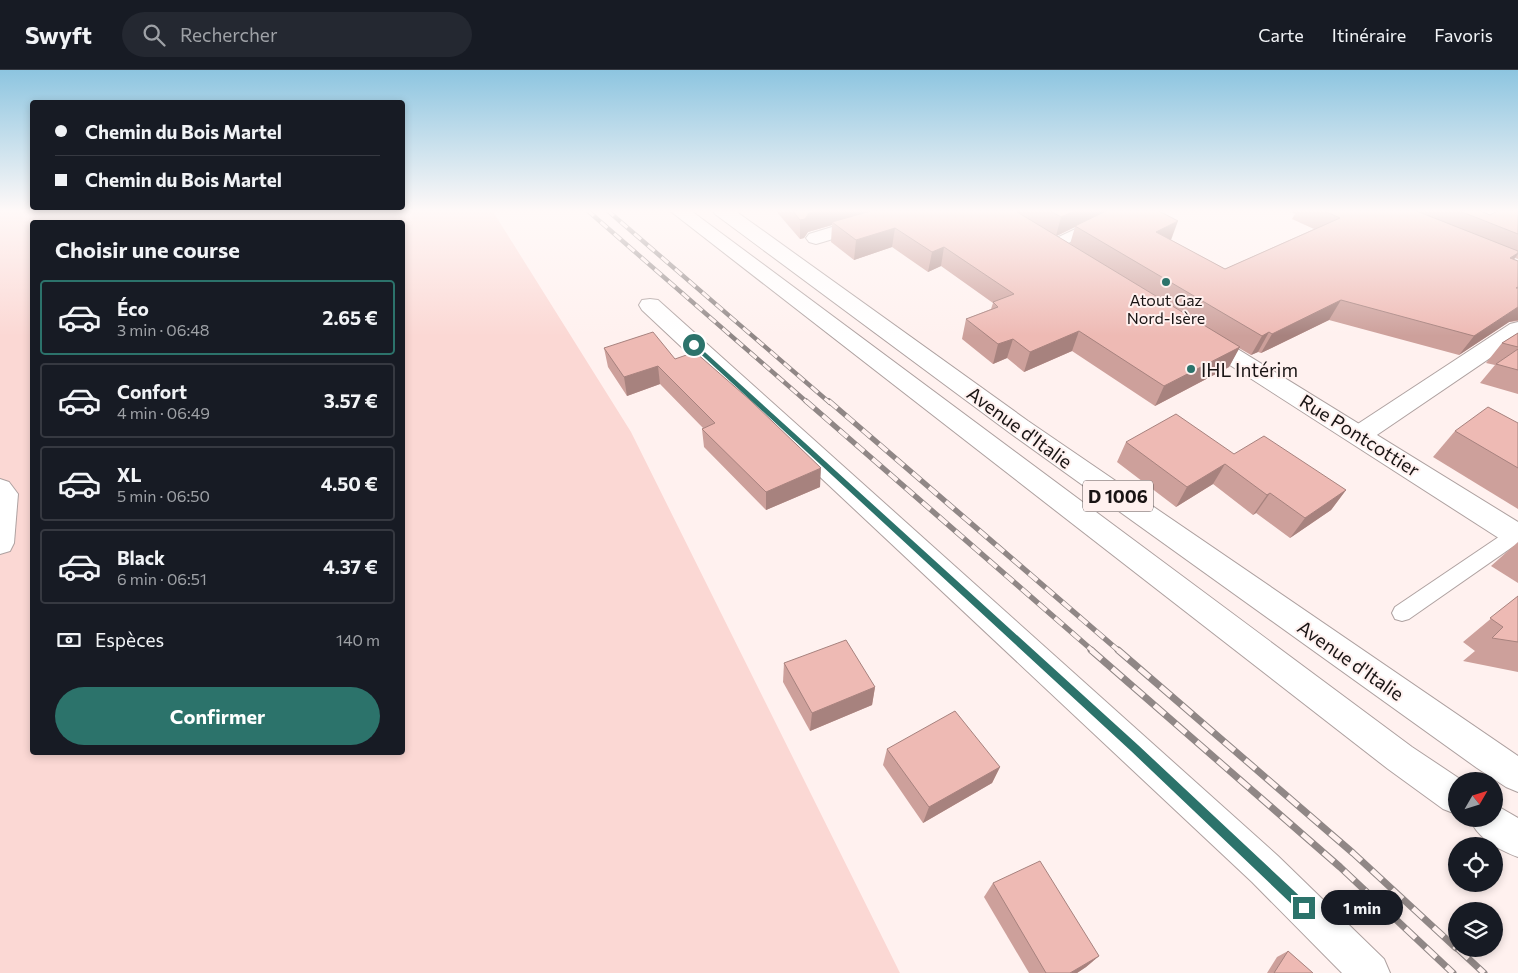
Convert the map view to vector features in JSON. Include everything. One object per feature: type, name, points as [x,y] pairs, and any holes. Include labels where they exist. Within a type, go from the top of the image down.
[{"type":"main road","name":"Avenue d'Italie","points":[[734,252],[1392,752],[1448,790]]},
{"type":"main road","name":"Avenue d'Italie","points":[[780,252],[1019,427],[1489,757],[1518,775]]},
{"type":"main road","points":[[1065,252],[1078,260]]},
{"type":"main road","points":[[650,305],[1207,815],[1370,973]]},
{"type":"main road","name":"Rue Pontcottier","points":[[1186,327],[1517,535]]},
{"type":"main road","points":[[1359,435],[1518,329]]},
{"type":"main road","points":[[0,488],[5,494],[0,543]]},
{"type":"main road","points":[[1502,828],[1518,839]]},
{"type":"lane","points":[[1402,613],[1517,535]]},
{"type":"shaded area","points":[[0,252],[30,252],[30,755],[405,755],[405,252],[518,252],[631,432],[900,973],[0,973]]},
{"type":"building","points":[[952,252],[1084,252],[1240,347],[1164,386],[1079,331],[1030,352],[1013,339],[998,344],[966,319],[998,307],[993,302],[1014,294]]},
{"type":"building","points":[[1119,252],[1194,252],[1225,269],[1263,252],[1518,252],[1510,258],[1518,261],[1518,287],[1516,288],[1518,288],[1518,307],[1474,336],[1341,300],[1272,334],[1269,332],[1262,336]]},
{"type":"building","points":[[653,332],[675,359],[695,352],[750,400],[821,468],[766,492],[702,429],[715,423],[658,366],[624,377],[604,348]]},
{"type":"building","points":[[1518,333],[1518,347],[1502,343]]},
{"type":"building","points":[[1518,349],[1518,370],[1496,364]]},
{"type":"building","points":[[1488,407],[1518,423],[1518,468],[1455,431]]},
{"type":"building","points":[[1176,414],[1234,454],[1264,436],[1346,490],[1305,518],[1270,493],[1267,495],[1225,464],[1187,487],[1126,442]]},
{"type":"building","points":[[1518,596],[1518,642],[1492,638],[1503,627],[1490,618]]},
{"type":"building","points":[[846,640],[875,687],[812,713],[784,663]]},
{"type":"building","points":[[955,711],[1000,767],[929,807],[887,749]]},
{"type":"building","points":[[1040,861],[1099,956],[1070,973],[1046,973],[993,883]]},
{"type":"building","points":[[1288,951],[1313,973],[1274,973]]},
{"type":"railway","points":[[635,252],[808,403]]},
{"type":"railway","points":[[656,252],[830,403]]},
{"type":"railway","points":[[806,401],[1093,651]]},
{"type":"railway","points":[[829,401],[1119,651]]},
{"type":"railway","points":[[1091,650],[1340,867],[1453,973]]},
{"type":"railway","points":[[1118,650],[1353,853],[1448,941]]},
{"type":"railway","points":[[1467,957],[1484,973]]},
{"type":"place","name":"Atout Gaz Nord-Isère","points":[[1166,282]]},
{"type":"place","name":"IHL Intérim","points":[[1191,369]]},
{"type":"route","points":[[694,345],[1134,748],[1304,908]]}]
